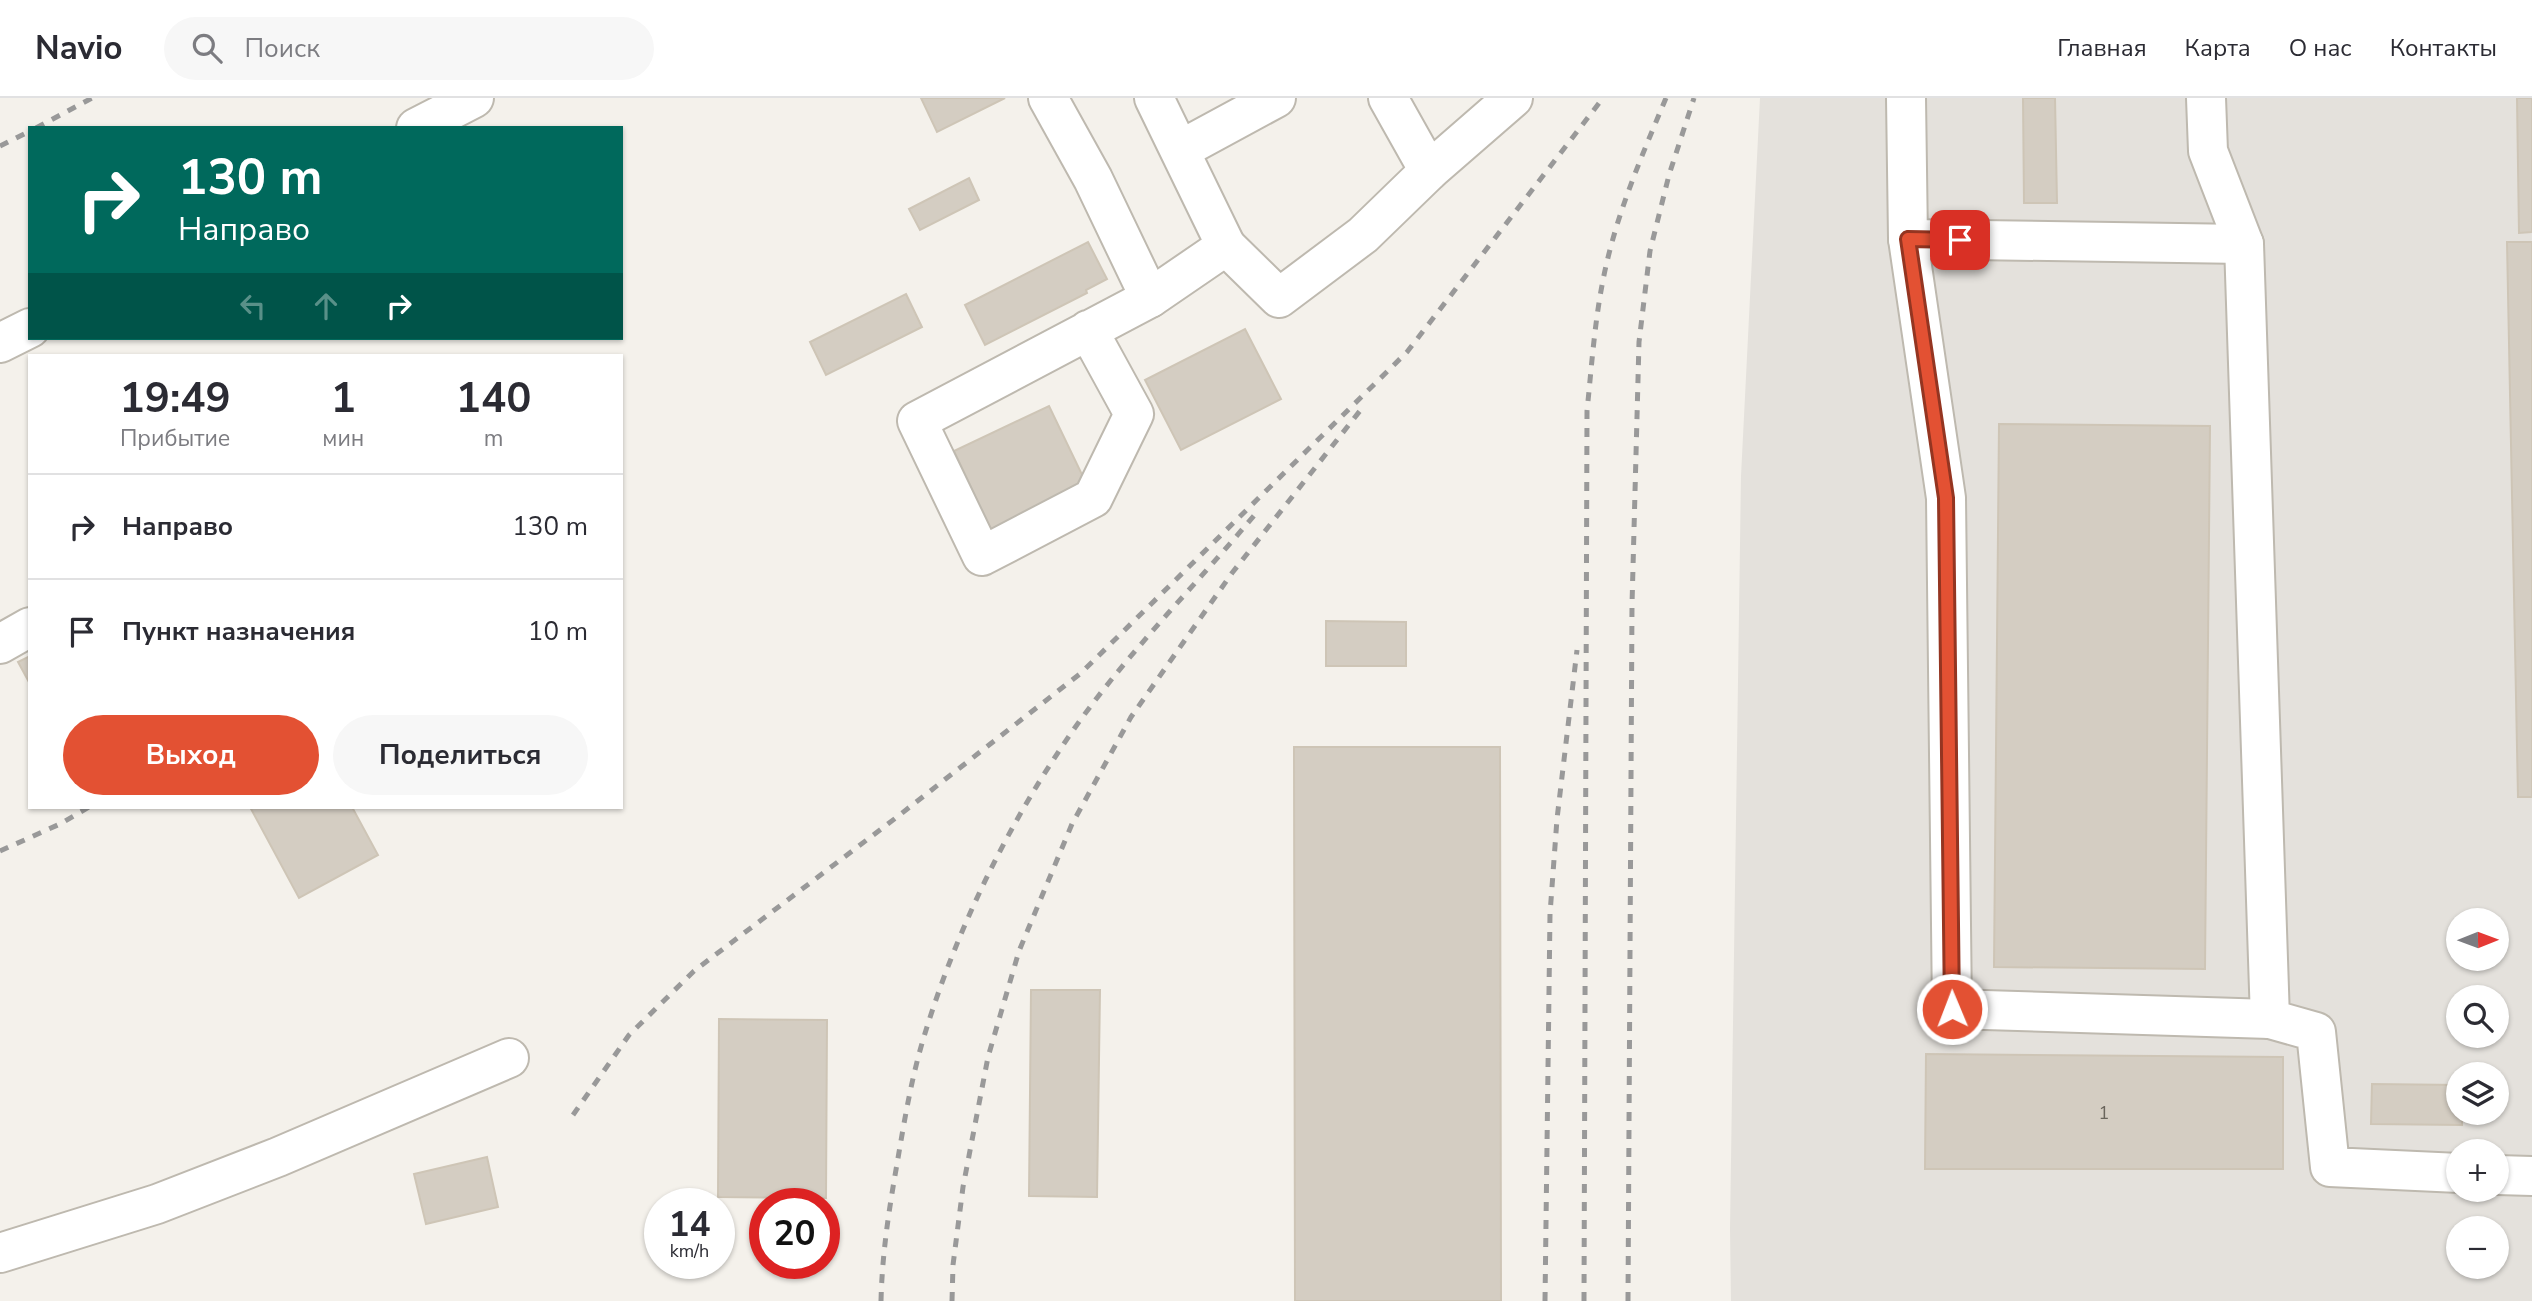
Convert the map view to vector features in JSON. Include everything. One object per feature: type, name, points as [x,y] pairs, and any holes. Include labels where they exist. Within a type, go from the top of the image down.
[{"type":"lane","points":[[420,126],[474,98]]},
{"type":"lane","points":[[1048,98],[1093,178],[1150,298]]},
{"type":"lane","points":[[1154,98],[1226,246],[1279,298],[1363,234],[1429,171],[1513,98]]},
{"type":"lane","points":[[1180,150],[1276,98]]},
{"type":"lane","points":[[1388,98],[1429,171]]},
{"type":"lane","points":[[1906,98],[1908,239],[1946,498],[1952,1009],[2270,1019],[2316,1032],[2330,1167],[2446,1172]]},
{"type":"lane","points":[[2206,98],[2208,151],[2244,244],[2270,1019]]},
{"type":"lane","points":[[1908,239],[2244,244]]},
{"type":"lane","points":[[1088,330],[1133,414],[1093,498],[982,556],[917,421],[1088,330],[1150,298],[1226,246]]},
{"type":"lane","points":[[0,343],[28,329]]},
{"type":"lane","points":[[0,644],[28,628]]},
{"type":"lane","points":[[0,1253],[157,1204],[278,1157],[509,1058]]},
{"type":"lane","points":[[2509,1175],[2532,1176]]},
{"type":"shaded area","points":[[1760,98],[2532,98],[2532,1301],[1731,1301],[1741,476]]},
{"type":"building","points":[[921,98],[1005,98],[937,132]]},
{"type":"building","points":[[2023,98],[2055,98],[2057,203],[2024,203]]},
{"type":"building","points":[[2517,98],[2532,98],[2532,232],[2519,233]]},
{"type":"building","points":[[969,178],[979,200],[920,230],[909,209]]},
{"type":"building","points":[[1088,242],[1107,279],[1086,290],[1087,293],[985,345],[965,305]]},
{"type":"building","points":[[2507,242],[2532,242],[2532,797],[2518,797]]},
{"type":"building","points":[[906,294],[922,327],[826,375],[810,342]]},
{"type":"building","points":[[1245,329],[1281,399],[1181,450],[1145,380]]},
{"type":"building","points":[[1049,406],[1087,485],[991,530],[954,451]]},
{"type":"building","points":[[1999,424],[2210,426],[2205,969],[1994,967]]},
{"type":"building","points":[[1326,621],[1406,622],[1406,666],[1326,666]]},
{"type":"building","points":[[28,657],[28,680],[18,662]]},
{"type":"building","points":[[1294,747],[1500,747],[1501,1301],[1295,1301]]},
{"type":"building","points":[[251,809],[353,809],[378,855],[299,898]]},
{"type":"building","points":[[1031,990],[1100,990],[1097,1197],[1029,1196]]},
{"type":"building","points":[[719,1019],[827,1020],[826,1188],[749,1188],[749,1197],[735,1197],[735,1188],[718,1188]]},
{"type":"building","points":[[1926,1054],[2283,1057],[2283,1169],[1925,1169]]},
{"type":"building","points":[[2372,1084],[2446,1085],[2446,1125],[2371,1124]]},
{"type":"building","points":[[487,1157],[498,1207],[426,1224],[414,1174]]},
{"type":"railway","points":[[40,126],[92,98]]},
{"type":"railway","points":[[573,1115],[629,1035],[694,971],[1081,673],[1407,352],[1603,98]]},
{"type":"railway","points":[[1584,1301],[1587,411],[1599,302],[1611,244],[1632,181],[1666,98]]},
{"type":"railway","points":[[1628,1301],[1632,605],[1639,342],[1650,251],[1669,175],[1694,98]]},
{"type":"railway","points":[[0,146],[28,132]]},
{"type":"railway","points":[[952,1301],[953,1265],[963,1187],[988,1057],[1019,951],[1072,824],[1131,717],[1232,573],[1363,407]]},
{"type":"railway","points":[[881,1301],[889,1215],[915,1070],[935,1002],[981,889],[1039,782],[1083,717],[1130,657],[1257,512]]},
{"type":"railway","points":[[1545,1301],[1550,914],[1557,819],[1577,650]]},
{"type":"railway","points":[[0,851],[60,824],[86,809]]},
{"type":"route","points":[[1952,1009],[1946,498],[1908,239],[1960,240]]}]
